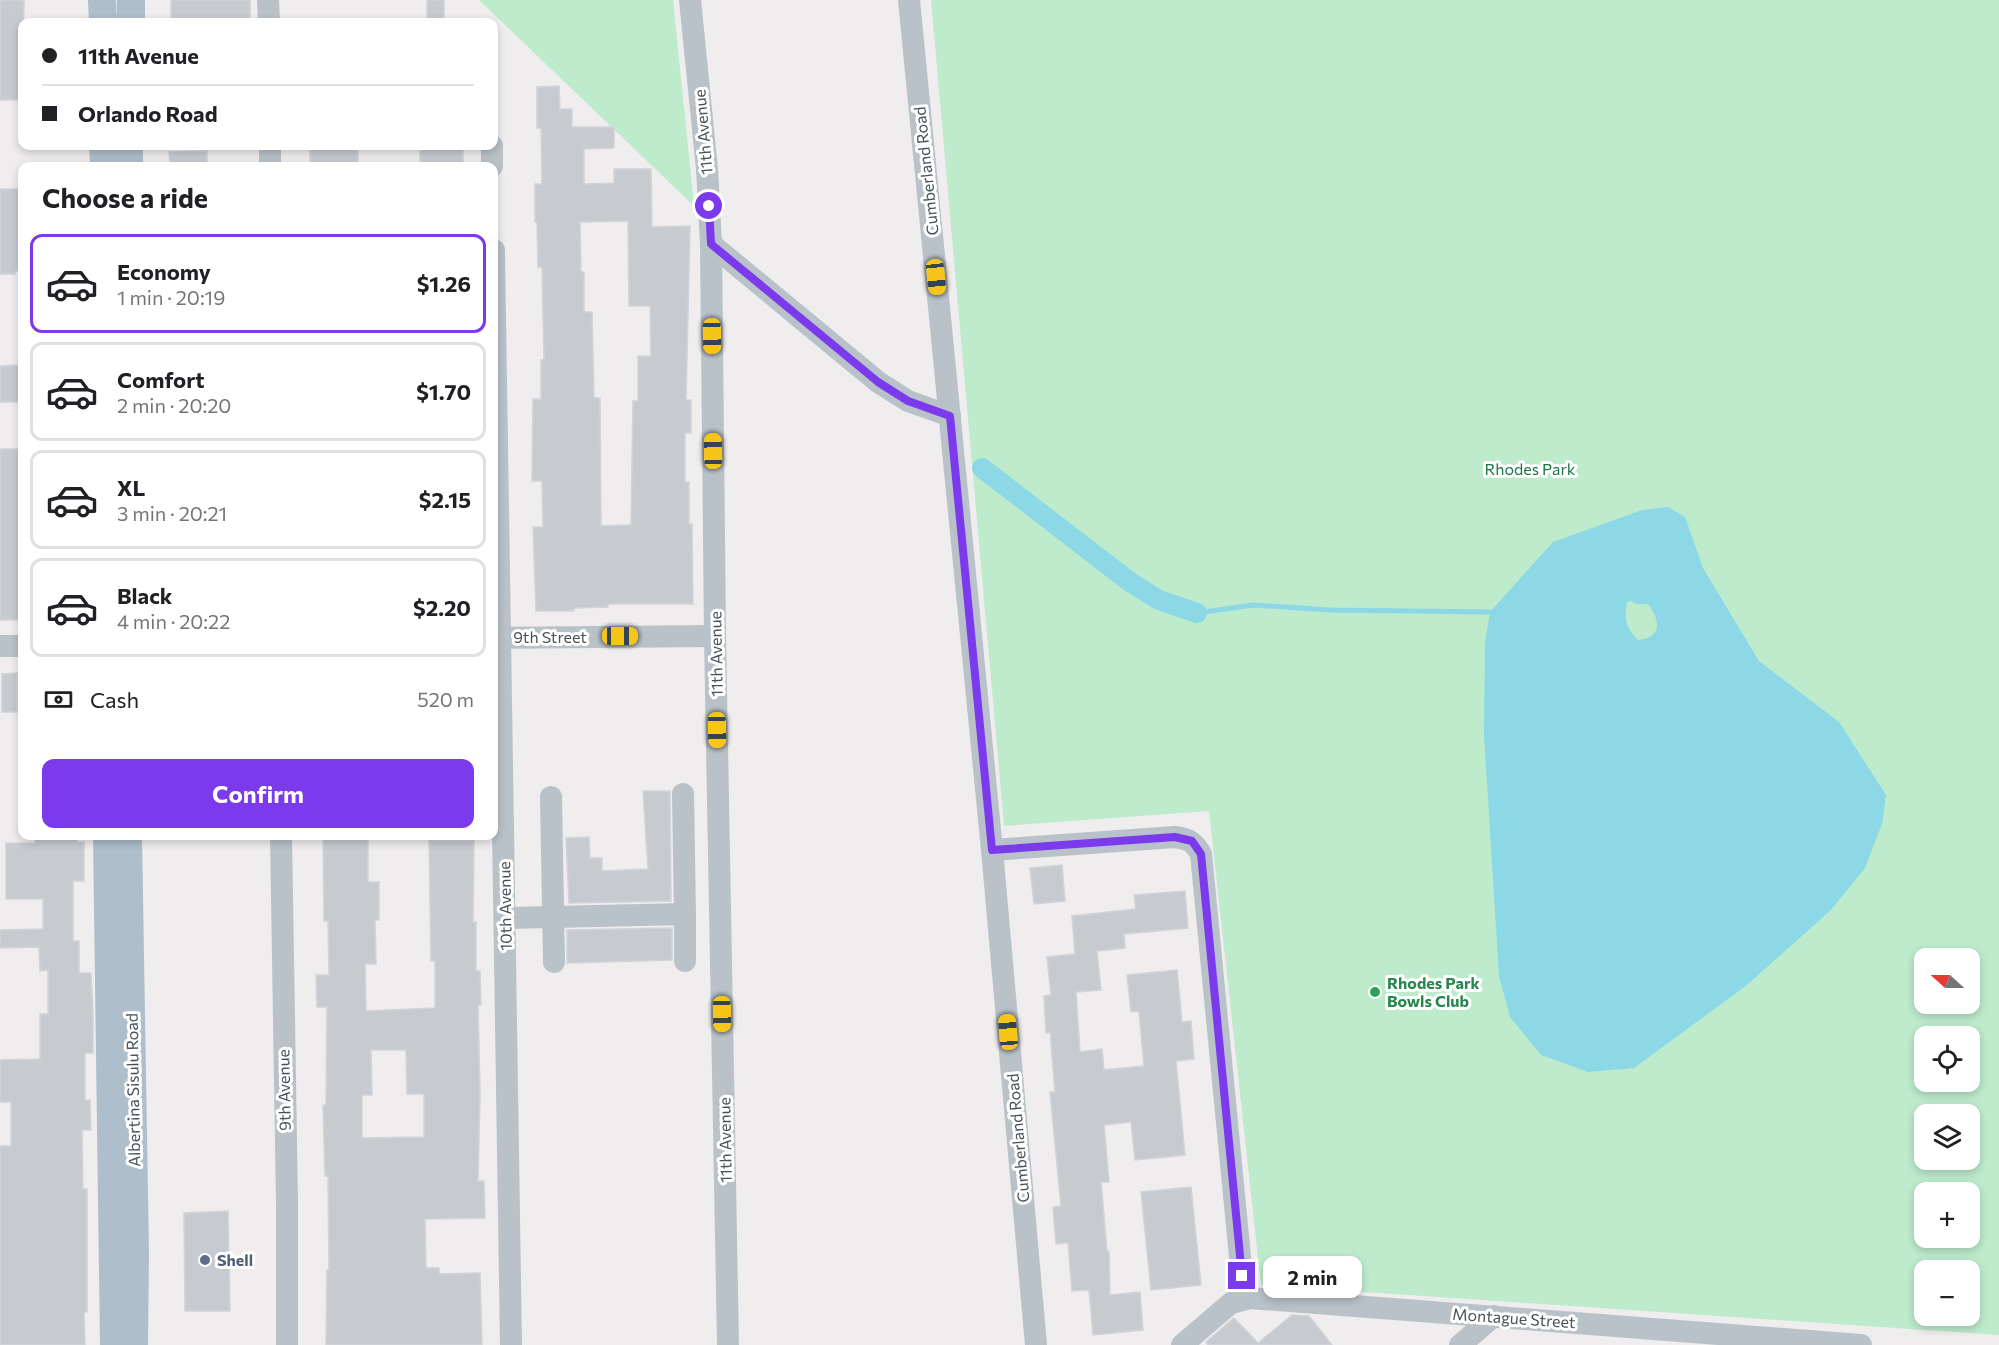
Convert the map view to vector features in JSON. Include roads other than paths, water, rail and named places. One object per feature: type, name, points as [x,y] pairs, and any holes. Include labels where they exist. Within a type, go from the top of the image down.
[{"type":"main road","points":[[102,0],[103,18]]},
{"type":"main road","points":[[131,0],[131,18]]},
{"type":"main road","name":"Albertina Sisulu Road","points":[[107,840],[114,1345]]},
{"type":"main road","name":"Albertina Sisulu Road","points":[[128,840],[135,1252],[134,1345]]},
{"type":"street","points":[[268,0],[268,18]]},
{"type":"street","name":"11th Avenue","points":[[690,0],[707,169],[711,244],[715,636],[728,1345]]},
{"type":"street","name":"Cumberland Road","points":[[909,0],[992,850],[1036,1345]]},
{"type":"street","points":[[711,244],[878,382],[908,401],[950,416]]},
{"type":"street","name":"9th Street","points":[[498,637],[715,636]]},
{"type":"street","points":[[0,646],[18,646]]},
{"type":"street","name":"10th Avenue","points":[[498,672],[505,918],[511,1345]]},
{"type":"street","points":[[683,794],[685,961]]},
{"type":"street","points":[[551,797],[554,962]]},
{"type":"street","points":[[992,850],[1175,837],[1192,841],[1201,854],[1244,1298],[1223,1309],[1182,1345]]},
{"type":"street","name":"9th Avenue","points":[[281,840],[286,1345]]},
{"type":"street","points":[[505,918],[685,914]]},
{"type":"street","name":"Montague Street","points":[[1244,1298],[1494,1316],[1783,1342],[1861,1345]]},
{"type":"street","points":[[1460,1345],[1494,1316]]},
{"type":"water","points":[[1668,507],[1685,517],[1703,568],[1759,661],[1839,722],[1886,795],[1882,824],[1865,868],[1831,910],[1747,985],[1634,1068],[1588,1072],[1541,1055],[1510,1017],[1499,976],[1484,734],[1485,643],[1490,612],[1553,542],[1642,510]],"holes":[[[1627,602],[1648,604],[1657,621],[1657,627],[1652,636],[1638,640],[1630,631],[1626,619]]]},
{"type":"waterway","points":[[982,468],[1130,582],[1159,600],[1197,613]]},
{"type":"waterway","points":[[1197,613],[1253,605],[1330,610],[1490,612]]},
{"type":"place","name":"Rhodes Park Bowls Club","points":[[1375,992]]},
{"type":"place","name":"Shell","points":[[205,1260]]},
{"type":"park label","name":"Rhodes Park","points":[[1530,469]]}]
